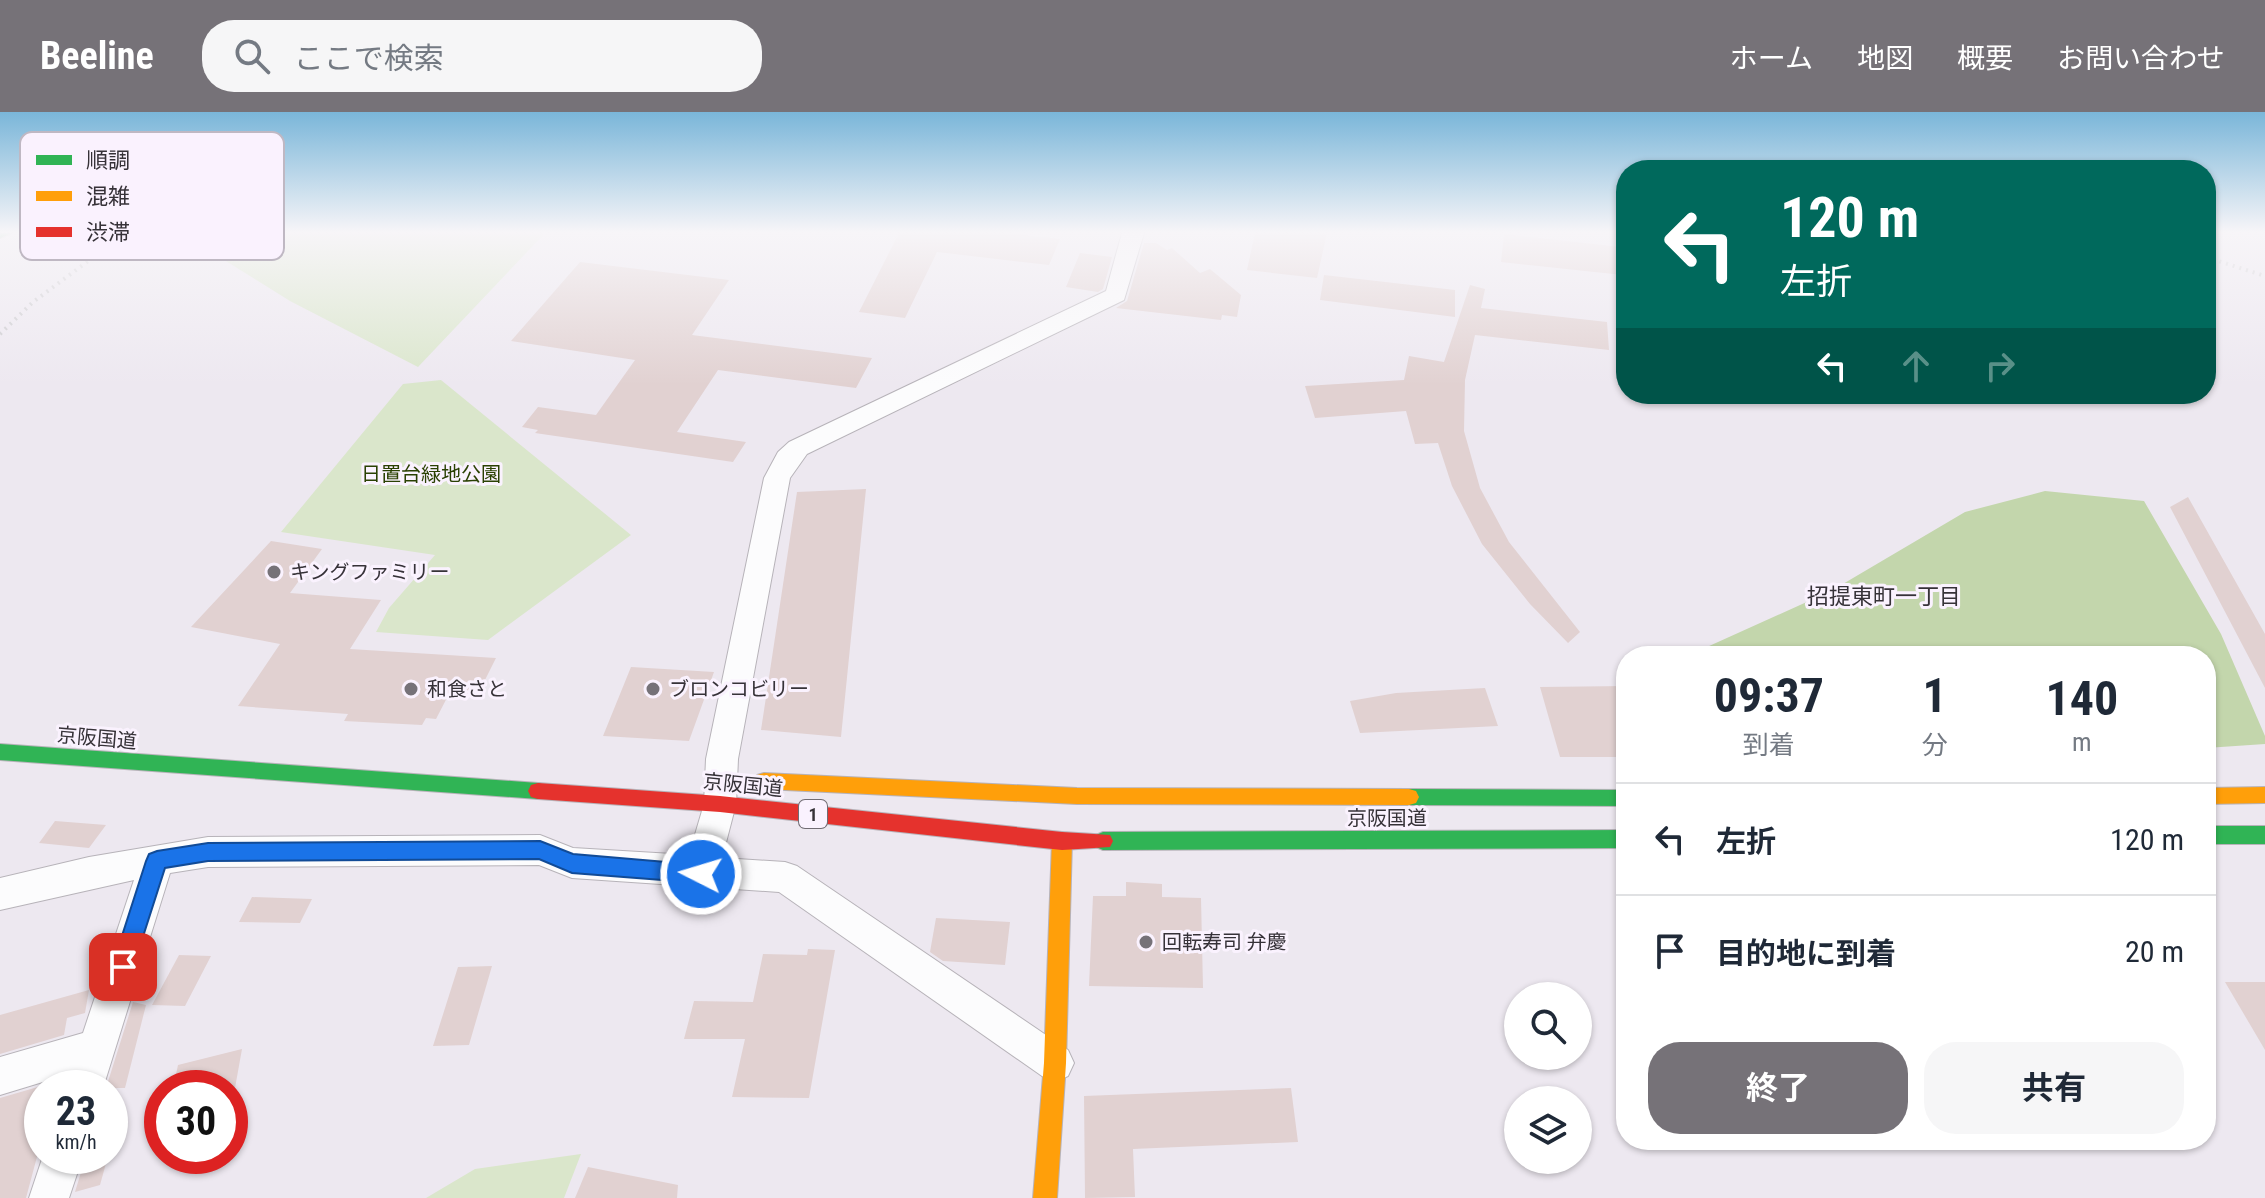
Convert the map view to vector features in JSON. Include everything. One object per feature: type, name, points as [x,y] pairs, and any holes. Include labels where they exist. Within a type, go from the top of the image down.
[{"type":"main road","name":"京阪国道","points":[[0,752],[1077,796],[1616,798]]},
{"type":"main road","name":"京阪国道","points":[[727,784],[1062,841],[1616,839]]},
{"type":"main road","points":[[2216,796],[2265,795]]},
{"type":"main road","points":[[2216,835],[2265,835]]},
{"type":"main road","points":[[1045,1198],[1055,1063],[1062,841]]},
{"type":"street","points":[[701,874],[727,784],[722,759],[777,478],[787,458],[798,448],[874,410],[1116,295],[1119,284]]},
{"type":"street","points":[[0,894],[208,852],[540,850],[572,863],[701,874],[785,877],[1055,1063]]},
{"type":"street","points":[[90,1070],[157,861]]},
{"type":"street","points":[[0,1076],[97,1047]]},
{"type":"street","points":[[49,1198],[57,1174]]},
{"type":"path","points":[[0,334],[33,302],[58,284]]},
{"type":"green space","points":[[262,284],[497,284],[418,367]]},
{"type":"green space","name":"日置台緑地公園","points":[[441,380],[631,535],[488,640],[376,632],[389,608],[435,555],[281,532],[403,384]]},
{"type":"green space","points":[[2045,491],[2144,501],[2221,634],[2265,736],[2265,744],[2216,747],[2216,646],[1709,646],[1831,591],[1965,512]]},
{"type":"green space","points":[[581,1154],[564,1198],[426,1198],[475,1169]]},
{"type":"building","points":[[561,284],[727,284],[692,335],[872,358],[856,388],[718,370],[677,432],[746,442],[733,462],[535,433],[538,430],[522,427],[538,407],[596,415],[635,360],[511,341]]},
{"type":"building","points":[[873,284],[922,284],[905,318],[859,312]]},
{"type":"building","points":[[1067,284],[1104,284],[1098,292],[1066,287]]},
{"type":"building","points":[[1132,284],[1228,284],[1241,295],[1237,317],[1222,315],[1221,320],[1116,308],[1127,301]]},
{"type":"building","points":[[1323,284],[1400,284],[1455,290],[1455,317],[1320,300]]},
{"type":"building","points":[[1470,285],[1485,289],[1481,308],[1607,322],[1609,350],[1475,335],[1465,380],[1464,431],[1480,488],[1509,542],[1580,632],[1568,643],[1530,604],[1482,544],[1452,486],[1438,443],[1415,444],[1406,411],[1315,418],[1305,386],[1404,380],[1409,356],[1444,362]]},
{"type":"building","points":[[866,489],[841,737],[761,730],[797,492]]},
{"type":"building","points":[[2188,497],[2265,634],[2265,688],[2170,507]]},
{"type":"building","points":[[271,541],[322,549],[290,593],[381,600],[350,649],[496,658],[478,694],[450,692],[436,719],[426,718],[422,725],[344,721],[348,714],[238,706],[280,644],[191,627]]},
{"type":"building","points":[[631,667],[714,672],[689,741],[603,736]]},
{"type":"building","points":[[1616,686],[1616,757],[1560,757],[1540,687]]},
{"type":"building","points":[[1485,688],[1498,726],[1360,733],[1350,701],[1396,693]]},
{"type":"building","points":[[55,821],[106,825],[89,848],[39,843]]},
{"type":"building","name":"回転寿司 弁慶","points":[[1126,882],[1162,884],[1162,897],[1201,898],[1203,988],[1089,986],[1093,896],[1126,896]]},
{"type":"building","points":[[252,897],[312,899],[300,923],[239,922]]},
{"type":"building","points":[[936,918],[1010,922],[1005,965],[943,961],[930,952]]},
{"type":"building","points":[[808,949],[835,950],[809,1098],[732,1097],[745,1039],[684,1039],[694,1001],[753,1002],[763,954],[807,955]]},
{"type":"building","points":[[179,955],[211,956],[185,1006],[152,1005]]},
{"type":"building","points":[[492,966],[469,1045],[433,1046],[458,967]]},
{"type":"building","points":[[2225,982],[2265,982],[2265,1050]]},
{"type":"building","points":[[89,990],[85,1013],[67,1018],[64,1035],[0,1054],[0,1015]]},
{"type":"building","points":[[133,1002],[146,1005],[128,1076],[128,1070],[112,1070]]},
{"type":"building","points":[[242,1049],[238,1070],[177,1070],[178,1065]]},
{"type":"building","points":[[1291,1088],[1298,1142],[1133,1149],[1135,1197],[1085,1198],[1084,1096]]},
{"type":"building","points":[[24,1091],[24,1174],[32,1174],[26,1198],[0,1198],[0,1098]]},
{"type":"building","points":[[588,1167],[678,1185],[677,1198],[575,1198]]},
{"type":"building","points":[[80,1174],[103,1174],[100,1185],[75,1192]]},
{"type":"traffic: fast","points":[[0,752],[538,791]]},
{"type":"traffic: fast","points":[[1409,797],[1616,798]]},
{"type":"traffic: fast","points":[[2216,835],[2265,835]]},
{"type":"traffic: fast","points":[[1103,841],[1616,839]]},
{"type":"traffic: slow","points":[[764,781],[1077,796],[1409,797]]},
{"type":"traffic: slow","points":[[2216,796],[2265,795]]},
{"type":"traffic: slow","points":[[1045,1198],[1055,1063],[1062,841]]},
{"type":"traffic: jam","points":[[538,791],[720,804],[1062,841],[1103,841]]},
{"type":"place","name":"キングファミリー","points":[[274,572]]},
{"type":"place","name":"和食さと","points":[[411,689]]},
{"type":"place","name":"ブロンコビリー","points":[[653,689]]},
{"type":"place","name":"回転寿司 弁慶","points":[[1146,942]]},
{"type":"district","name":"招提東町一丁目","points":[[1884,596]]},
{"type":"route","points":[[123,967],[157,861],[208,852],[540,850],[572,863],[701,874]]}]
